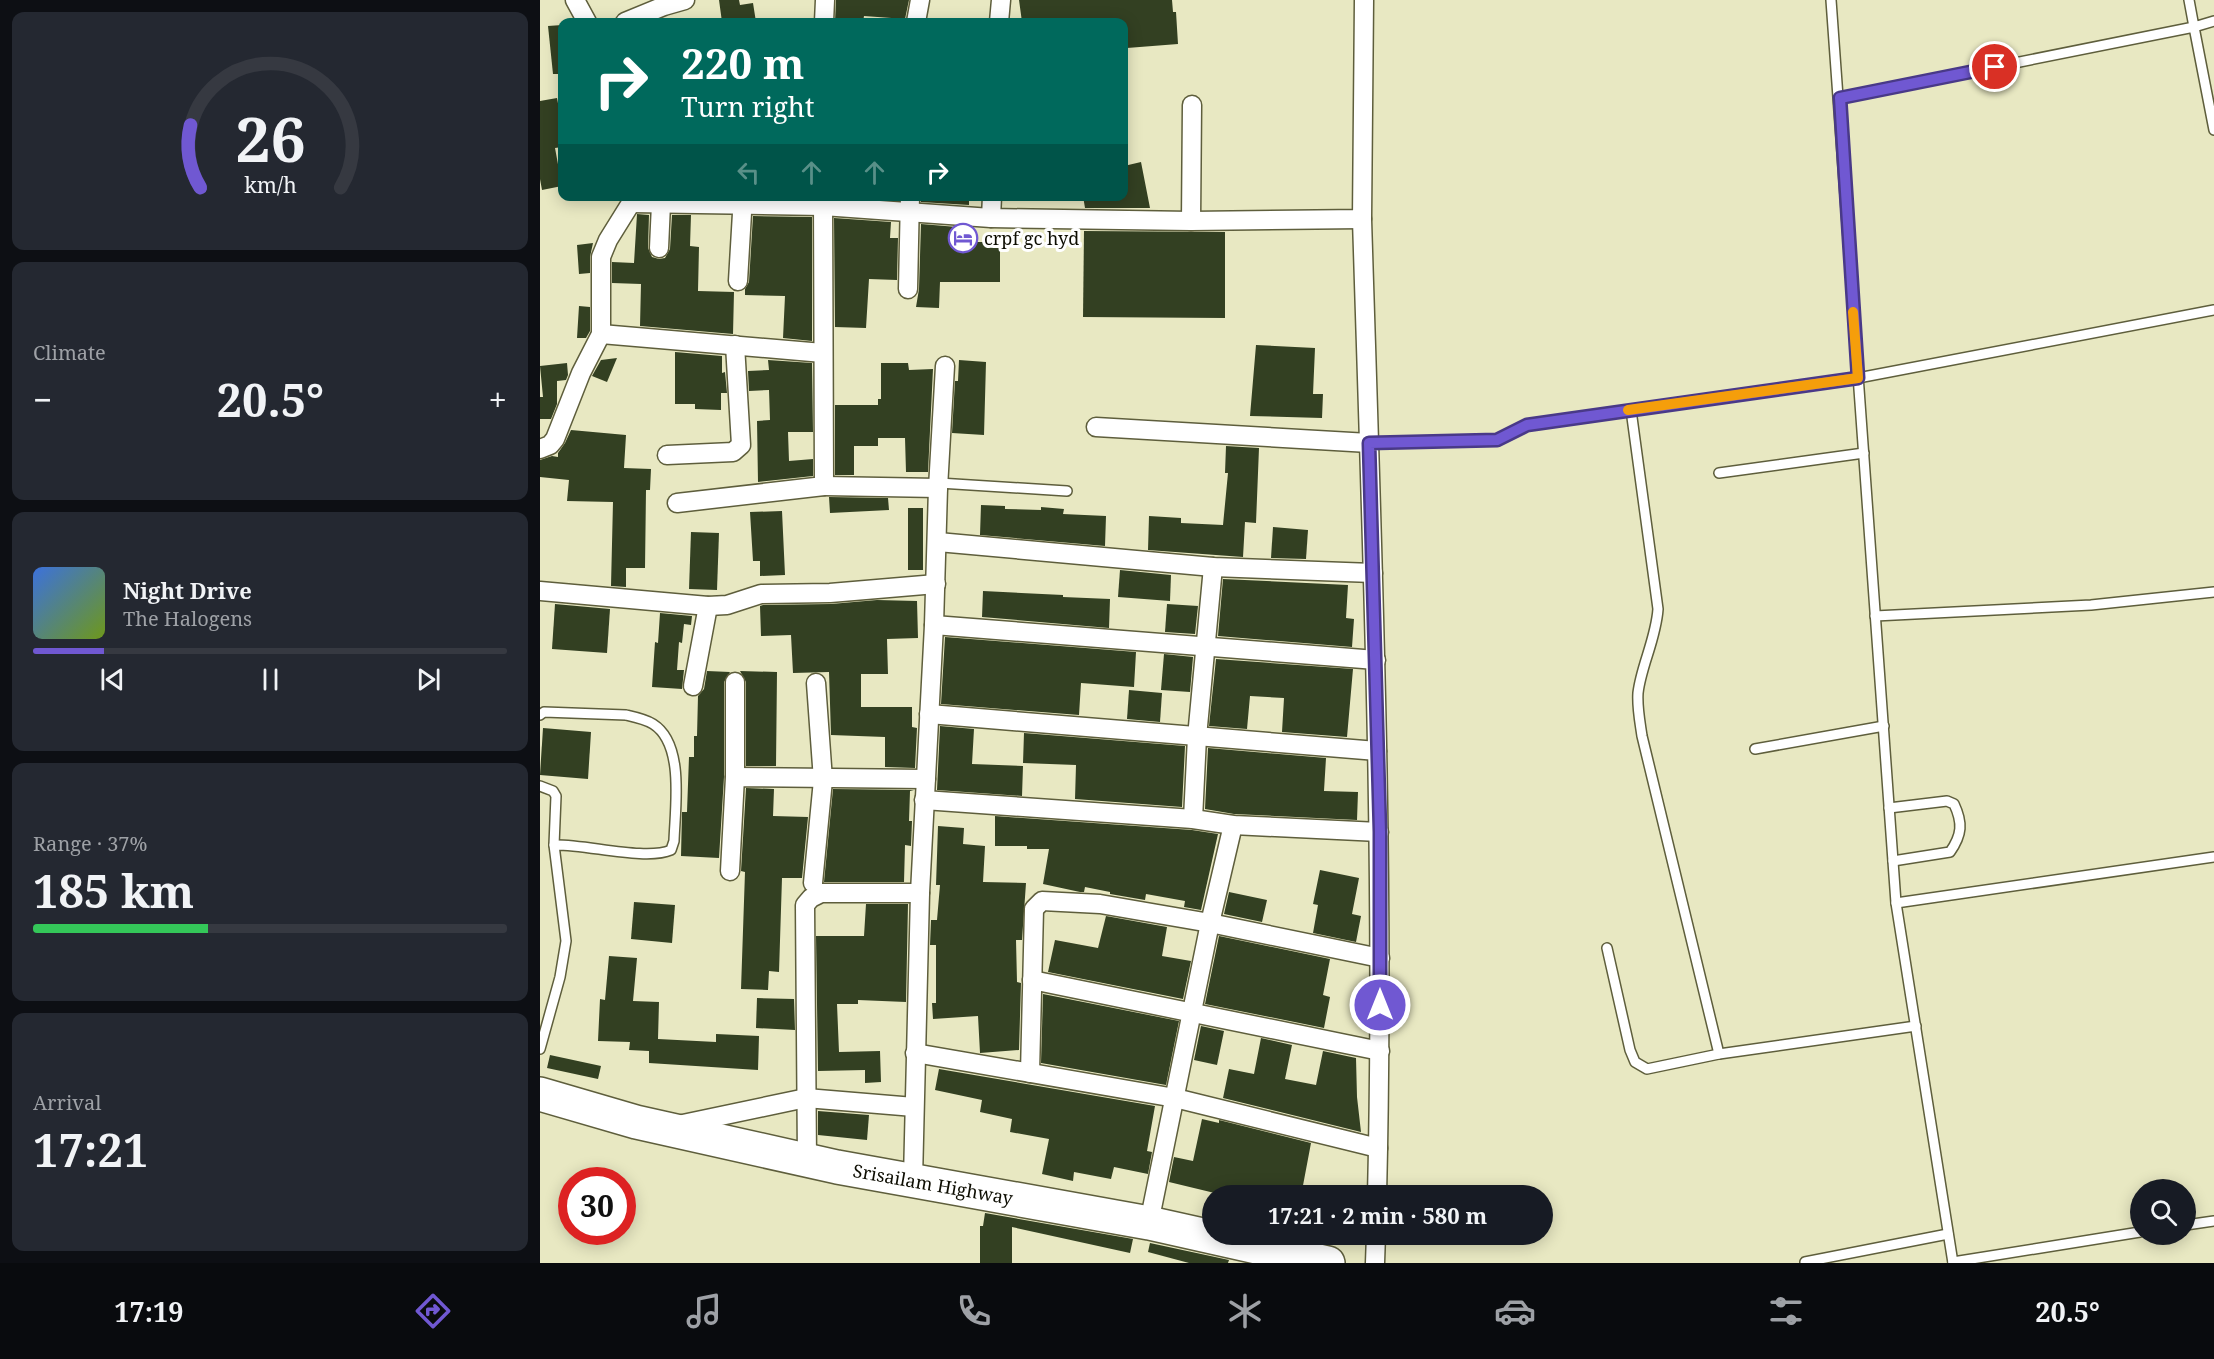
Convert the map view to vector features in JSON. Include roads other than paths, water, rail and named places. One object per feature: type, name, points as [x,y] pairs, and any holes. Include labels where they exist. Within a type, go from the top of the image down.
[{"type":"highway","name":"Srisailam Highway","points":[[540,1095],[662,1128],[807,1160],[1149,1223],[1328,1263]]},
{"type":"street","points":[[575,0],[585,18]]},
{"type":"street","points":[[635,18],[685,0]]},
{"type":"street","points":[[824,18],[825,0]]},
{"type":"street","points":[[917,18],[920,0]]},
{"type":"street","points":[[999,18],[1000,0]]},
{"type":"street","points":[[1364,0],[1362,219],[1380,832],[1377,1185]]},
{"type":"street","points":[[1191,221],[1192,105]]},
{"type":"street","points":[[540,449],[550,445],[555,439],[581,373],[601,334],[601,257],[630,201]]},
{"type":"street","points":[[638,201],[661,204],[823,201],[910,205],[991,218],[1191,221],[1362,219]]},
{"type":"street","points":[[738,281],[743,201]]},
{"type":"street","points":[[823,201],[824,486]]},
{"type":"street","points":[[991,218],[992,201]]},
{"type":"street","points":[[659,248],[661,204]]},
{"type":"street","points":[[908,289],[910,205]]},
{"type":"street","points":[[601,334],[823,353]]},
{"type":"street","points":[[667,455],[733,452],[741,445],[735,345]]},
{"type":"street","points":[[913,1179],[920,894],[945,366]]},
{"type":"street","points":[[1096,427],[1369,443]]},
{"type":"street","points":[[677,502],[824,486],[939,485]]},
{"type":"street","points":[[938,542],[1213,567],[1374,573]]},
{"type":"street","points":[[1193,819],[1197,737],[1213,567]]},
{"type":"street","points":[[540,591],[708,606],[727,605],[761,594],[830,593],[936,584]]},
{"type":"street","points":[[693,687],[708,606]]},
{"type":"street","points":[[934,626],[1376,660]]},
{"type":"street","points":[[730,871],[735,777],[735,682]]},
{"type":"street","points":[[813,883],[823,780],[816,683]]},
{"type":"street","points":[[928,714],[1377,751]]},
{"type":"street","points":[[735,777],[823,780],[926,779]]},
{"type":"street","points":[[924,800],[1193,819],[1233,825],[1380,832]]},
{"type":"street","points":[[1149,1223],[1210,923],[1233,825]]},
{"type":"street","points":[[807,1160],[806,905],[810,898],[821,893],[920,894]]},
{"type":"street","points":[[1030,1073],[1034,909],[1042,901],[1100,904],[1210,923],[1380,958]]},
{"type":"street","points":[[1032,980],[1380,1051]]},
{"type":"street","points":[[915,1053],[1175,1098],[1378,1148]]},
{"type":"street","points":[[662,1128],[806,1098],[914,1107]]},
{"type":"street","points":[[1376,1245],[1376,1263]]},
{"type":"lane","points":[[1832,0],[1896,903],[1953,1262],[2130,1234]]},
{"type":"lane","points":[[2189,0],[2214,130]]},
{"type":"lane","points":[[1840,98],[2194,27],[2214,21]]},
{"type":"lane","points":[[1369,443],[1497,440],[1527,425],[1858,378],[2214,310]]},
{"type":"lane","points":[[1631,410],[1658,609],[1655,633],[1638,691],[1638,709],[1642,736],[1719,1054]]},
{"type":"lane","points":[[1719,473],[1864,453]]},
{"type":"lane","points":[[939,485],[1067,491]]},
{"type":"lane","points":[[1875,616],[2091,605],[2214,592]]},
{"type":"lane","points":[[540,715],[544,712],[626,715],[638,718],[654,724],[661,731],[675,763],[675,841],[671,850],[662,854],[647,854],[574,844],[554,845]]},
{"type":"lane","points":[[1755,749],[1884,726]]},
{"type":"lane","points":[[540,786],[554,791],[556,796],[554,845],[566,941],[560,977],[540,1049]]},
{"type":"lane","points":[[1890,808],[1947,801],[1954,804],[1960,825],[1958,840],[1950,852],[1893,861]]},
{"type":"lane","points":[[1896,903],[2214,857]]},
{"type":"lane","points":[[1607,948],[1630,1050],[1635,1062],[1647,1069],[1719,1054],[1916,1026]]},
{"type":"lane","points":[[2196,1224],[2214,1221]]},
{"type":"lane","points":[[1805,1262],[1948,1234]]},
{"type":"place","name":"crpf gc hyd","points":[[963,238]]}]
